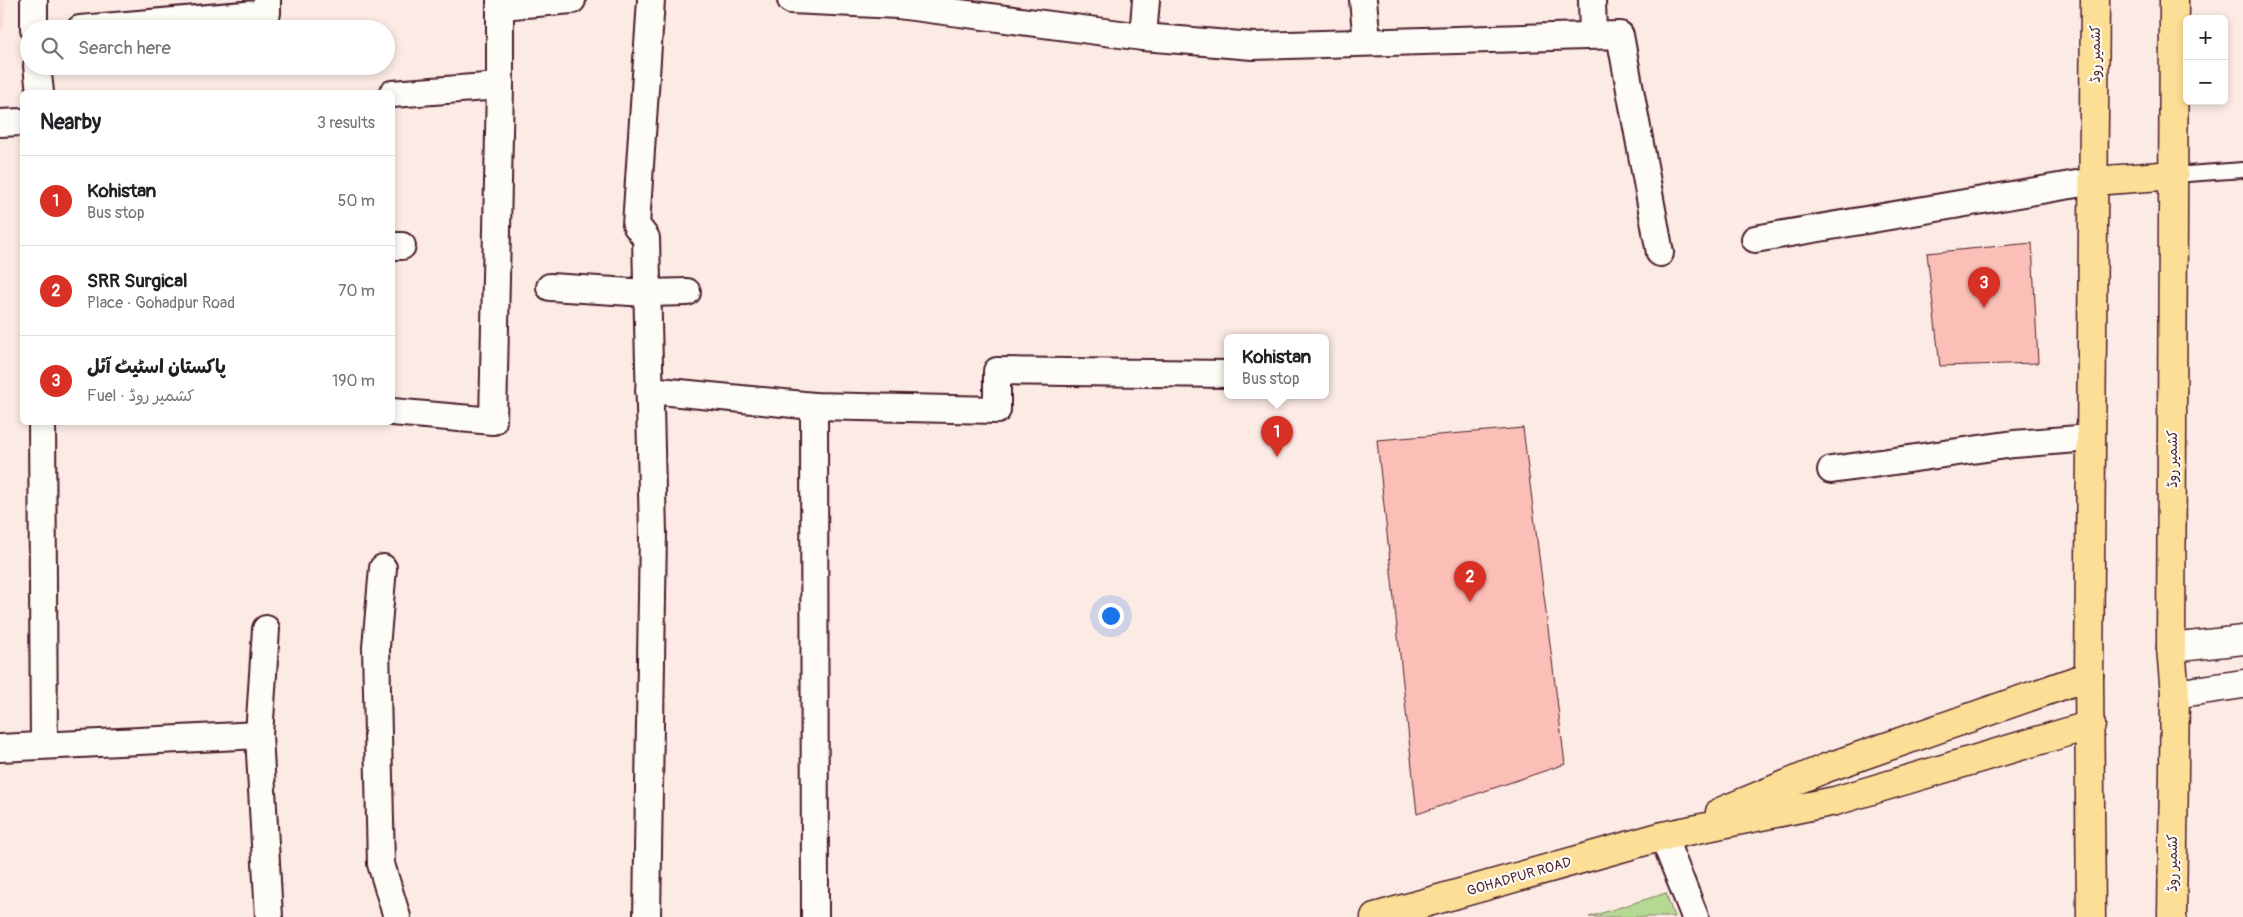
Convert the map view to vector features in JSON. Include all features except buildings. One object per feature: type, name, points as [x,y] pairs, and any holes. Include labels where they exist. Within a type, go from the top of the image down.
[{"type":"main road","name":"کشمیر روڈ","points":[[2090,917],[2090,438],[2095,0]]},
{"type":"main road","name":"کشمیر روڈ","points":[[2172,917],[2175,694],[2171,648],[2174,0]]},
{"type":"main road","points":[[2094,181],[2174,175]]},
{"type":"main road","points":[[2171,648],[2243,640]]},
{"type":"main road","points":[[1663,836],[1826,768],[2089,676]]},
{"type":"main road","points":[[2175,694],[2243,684]]},
{"type":"main road","points":[[1663,836],[1834,801],[2091,724]]},
{"type":"main road","name":"GOHADPUR ROAD","points":[[1375,917],[1663,836]]},
{"type":"street","points":[[34,0],[34,20]]},
{"type":"street","points":[[185,20],[267,13],[267,0]]},
{"type":"street","points":[[395,412],[493,421],[500,3],[572,0]]},
{"type":"street","points":[[648,917],[653,533],[646,238],[636,225],[651,0]]},
{"type":"street","points":[[791,0],[898,5],[1143,36],[1253,46],[1620,35],[1660,253]]},
{"type":"street","points":[[1143,36],[1146,0]]},
{"type":"street","points":[[1364,0],[1367,42]]},
{"type":"street","points":[[1592,0],[1593,35]]},
{"type":"street","points":[[38,75],[40,90]]},
{"type":"street","points":[[395,94],[500,86]]},
{"type":"street","points":[[0,123],[20,122]]},
{"type":"street","points":[[1755,239],[2094,181]]},
{"type":"street","points":[[550,287],[647,293],[687,292]]},
{"type":"street","points":[[649,390],[814,406],[997,410],[997,371],[1224,374]]},
{"type":"street","points":[[814,406],[815,917]]},
{"type":"street","points":[[42,425],[44,744]]},
{"type":"street","points":[[1831,470],[2014,444],[2090,438]]},
{"type":"street","points":[[383,568],[376,647],[382,864],[397,917]]},
{"type":"street","points":[[266,629],[259,735],[269,917]]},
{"type":"street","points":[[0,748],[44,744],[259,735]]},
{"type":"street","points":[[1663,836],[1695,917]]},
{"type":"lane","points":[[2174,175],[2243,170]]},
{"type":"shaded area","points":[[0,0],[5,0],[4,30],[0,30]]},
{"type":"green space","points":[[1666,893],[1674,917],[1589,917]]},
{"type":"place","name":"پاکستان اسٹیٹ آئل","points":[[1984,308]]},
{"type":"place","name":"Kohistan","points":[[1277,457]]},
{"type":"place","name":"SRR Surgical","points":[[1470,602]]}]
